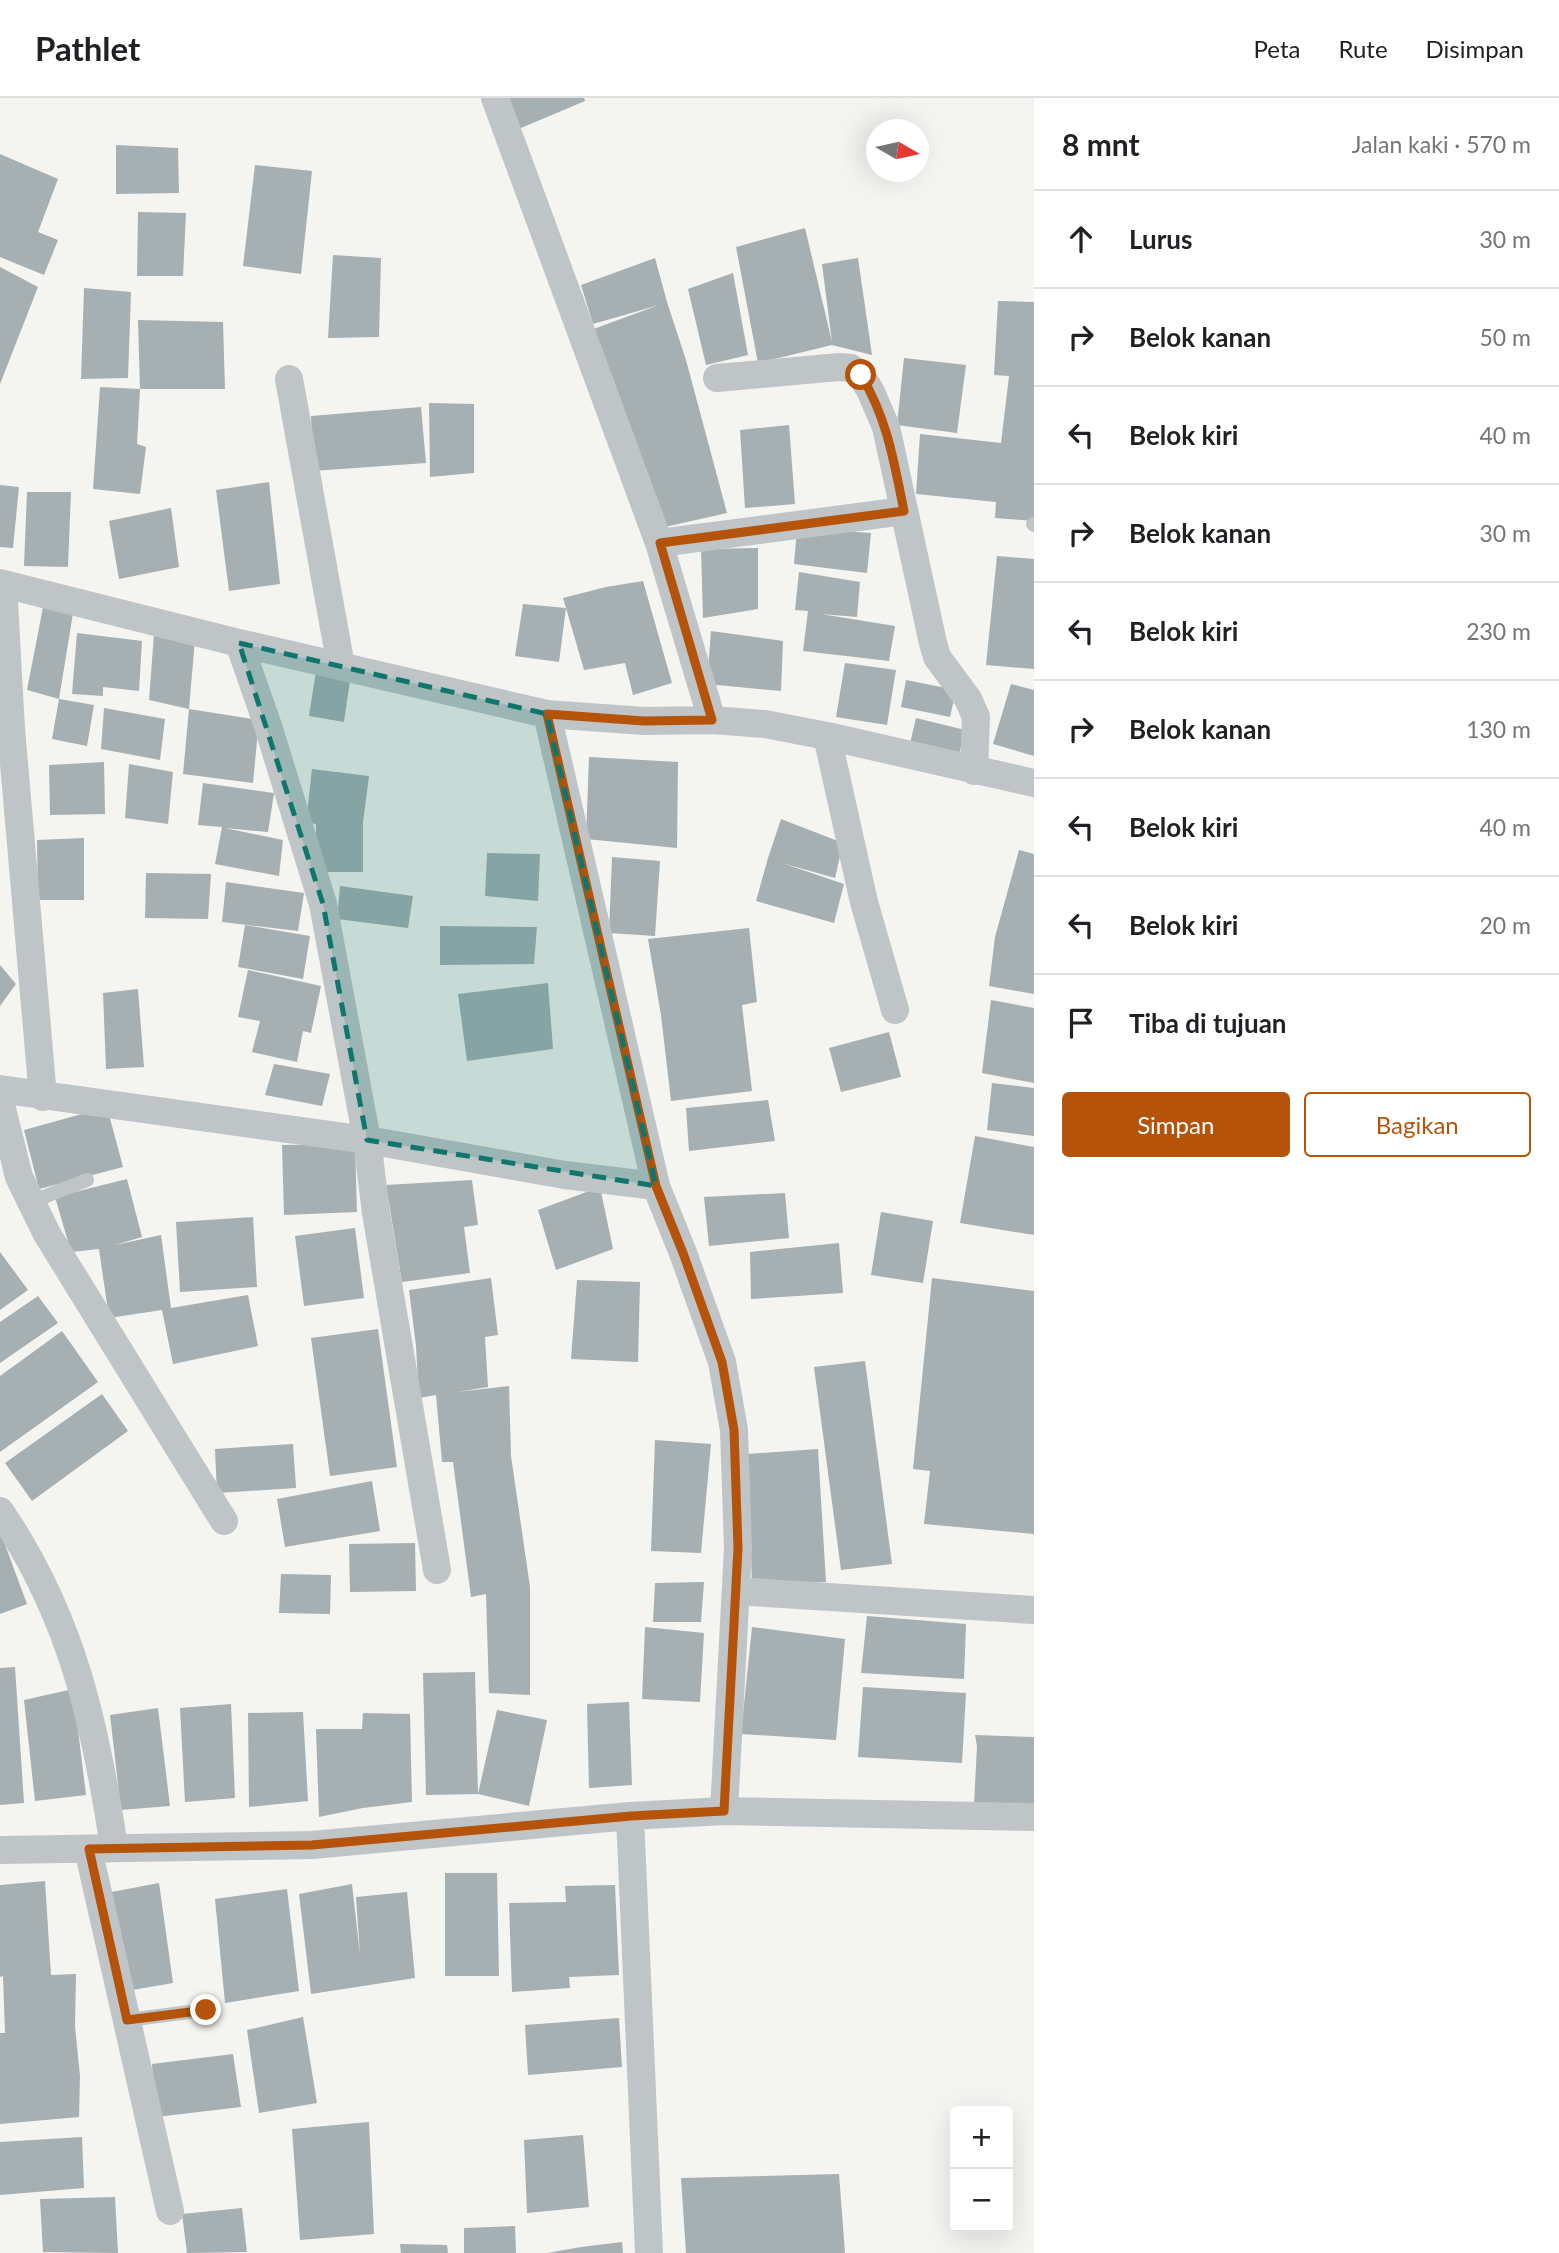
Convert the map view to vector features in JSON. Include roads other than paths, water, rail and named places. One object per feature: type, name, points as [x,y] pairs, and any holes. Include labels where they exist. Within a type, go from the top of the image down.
[{"type":"street","points":[[495,98],[660,543],[712,720]]},
{"type":"street","points":[[717,378],[839,367],[851,368],[861,375],[886,427],[937,657],[968,699],[976,717],[974,771]]},
{"type":"street","points":[[289,379],[341,666]]},
{"type":"street","points":[[660,543],[904,511]]},
{"type":"street","points":[[43,1097],[1,584],[239,643],[547,714],[644,721],[712,720],[765,724],[1034,783]]},
{"type":"street","points":[[239,643],[268,726],[323,904],[367,1140],[376,1213],[437,1570]]},
{"type":"street","points":[[547,714],[656,1186],[722,1362],[734,1430],[738,1548],[724,1811]]},
{"type":"street","points":[[827,736],[864,902],[895,1010]]},
{"type":"street","points":[[0,1090],[367,1140],[565,1175],[656,1186]]},
{"type":"street","points":[[0,1101],[15,1165],[47,1234],[224,1521]]},
{"type":"street","points":[[0,1511],[36,1571],[68,1642],[102,1766],[101,1848],[127,2020],[170,2211]]},
{"type":"street","points":[[736,1591],[1034,1609]]},
{"type":"street","points":[[0,1850],[312,1845],[631,1816],[724,1811],[1034,1817]]},
{"type":"street","points":[[631,1816],[649,2253]]},
{"type":"lane","points":[[31,1202],[87,1180]]},
{"type":"lane","points":[[127,2020],[206,2010]]}]
